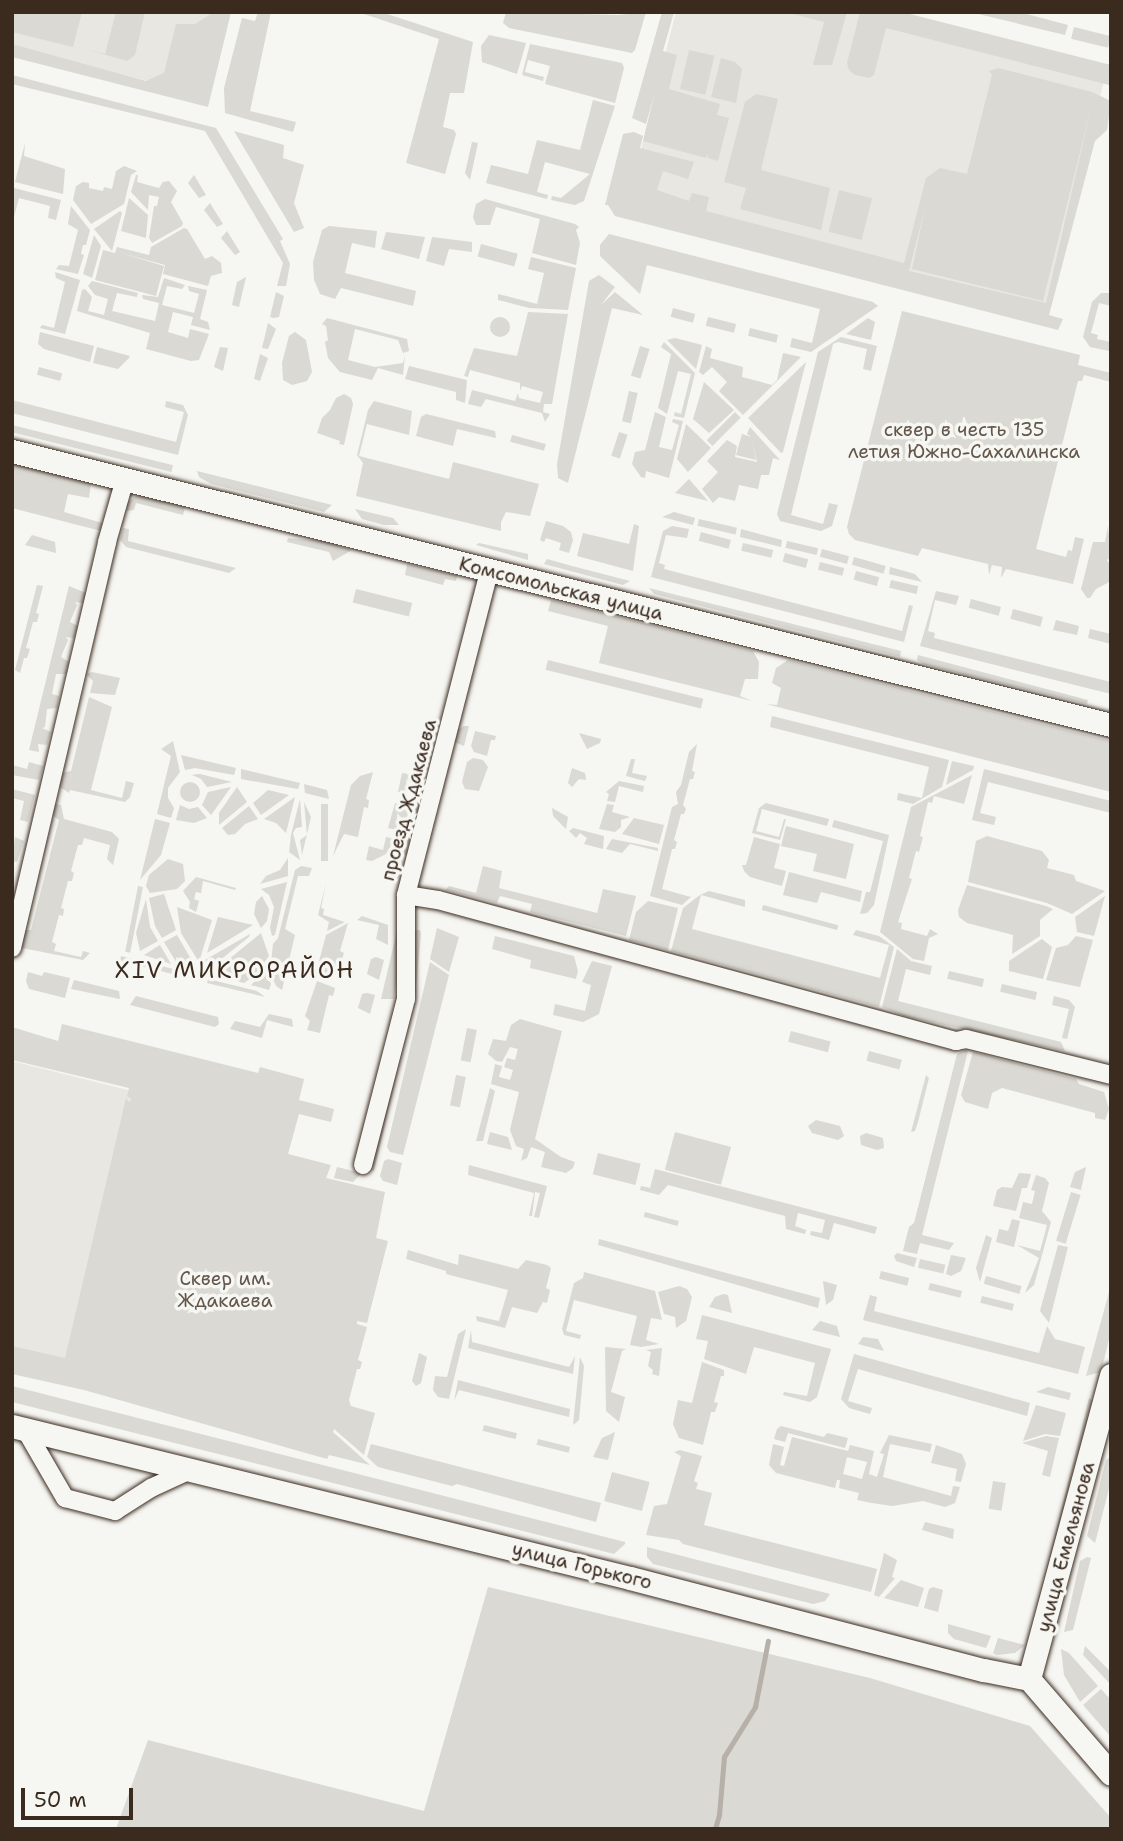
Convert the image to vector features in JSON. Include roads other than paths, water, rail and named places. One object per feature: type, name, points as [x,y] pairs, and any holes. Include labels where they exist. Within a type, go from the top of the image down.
[{"type":"main road","name":"Комсомольская улица","points":[[12,451],[1111,725]]},
{"type":"main road","name":"улица Емельянова","points":[[1030,1679],[1111,1375]]},
{"type":"main road","name":"улица Горького","points":[[19,1427],[1030,1679]]},
{"type":"main road","points":[[1030,1679],[1111,1774]]},
{"type":"street","points":[[12,947],[107,542],[125,479]]},
{"type":"street","name":"проезд Ждакаева","points":[[363,1165],[406,999],[406,895],[489,571]]},
{"type":"street","points":[[406,895],[438,900],[956,1041],[966,1039],[1111,1074]]},
{"type":"street","points":[[19,1427],[65,1498],[115,1511],[151,1488],[190,1470]]},
{"type":"waterway","points":[[715,1829],[719,1815],[724,1757],[755,1707],[768,1641]]},
{"type":"district","name":"XIV МИКРОРАЙОН","points":[[235,970]]},
{"type":"park label","name":"сквер в честь 135 летия Южно-Сахалинска","points":[[964,441]]},
{"type":"park label","name":"Сквер им. Ждакаева","points":[[225,1290]]}]
